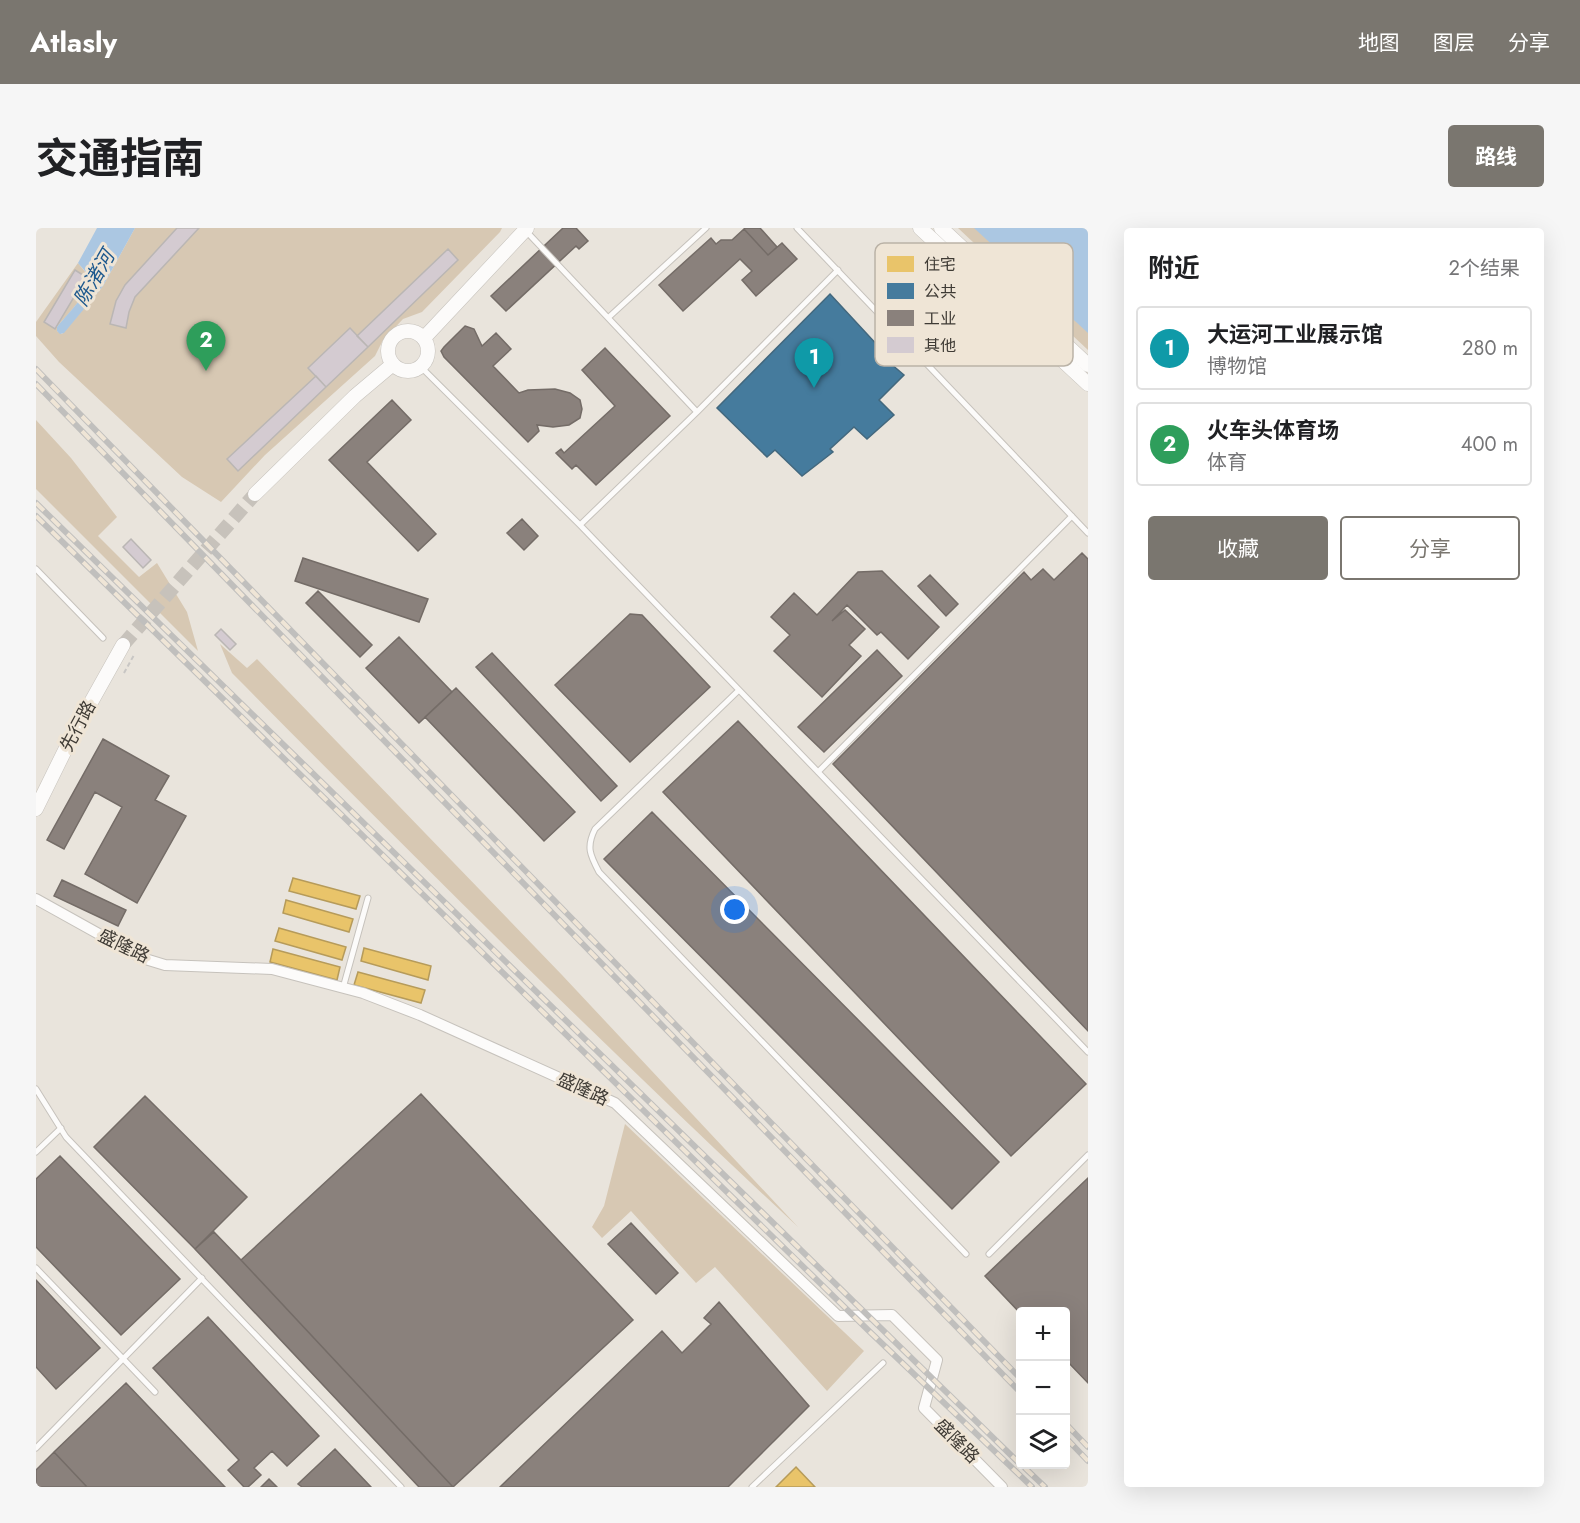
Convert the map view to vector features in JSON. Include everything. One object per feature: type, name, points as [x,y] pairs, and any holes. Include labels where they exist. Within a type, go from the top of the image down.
[{"type":"street","points":[[424,338],[525,228]]},
{"type":"street","points":[[920,228],[936,243]]},
{"type":"street","points":[[941,228],[957,243]]},
{"type":"street","points":[[405,331],[424,338],[428,350],[421,367],[409,371],[393,364],[388,351],[393,338],[405,331]]},
{"type":"street","points":[[1073,351],[1088,365]]},
{"type":"street","points":[[255,494],[355,396],[393,364]]},
{"type":"street","points":[[1069,366],[1088,384]]},
{"type":"street","name":"先行路","points":[[36,808],[71,738],[123,645]]},
{"type":"street","name":"盛隆路","points":[[36,899],[142,958],[165,965],[272,969],[363,993],[420,1015],[615,1103],[838,1316],[892,1315],[937,1360],[924,1408],[1002,1487]]},
{"type":"lane","points":[[525,228],[697,412]]},
{"type":"lane","points":[[609,317],[706,228]]},
{"type":"lane","points":[[797,228],[875,309]]},
{"type":"lane","points":[[579,525],[697,412],[838,270]]},
{"type":"lane","points":[[929,366],[1088,533]]},
{"type":"lane","points":[[421,367],[579,525],[1088,1052]]},
{"type":"lane","points":[[818,772],[1072,516]]},
{"type":"lane","points":[[36,569],[103,638]]},
{"type":"lane","points":[[739,690],[595,829],[589,841],[592,858],[599,872],[966,1254]]},
{"type":"lane","points":[[343,988],[368,898]]},
{"type":"lane","points":[[36,1089],[66,1137],[401,1487]]},
{"type":"lane","points":[[36,1152],[61,1128]]},
{"type":"lane","points":[[989,1254],[1088,1155]]},
{"type":"lane","points":[[36,1268],[155,1392]]},
{"type":"lane","points":[[36,1448],[201,1278]]},
{"type":"lane","points":[[752,1487],[883,1363]]},
{"type":"shaded area","points":[[135,228],[502,228],[422,312],[403,319],[383,340],[375,356],[265,455],[221,502],[182,477],[59,362],[36,336],[36,322],[78,263],[87,275],[87,287],[57,327],[57,331],[62,334],[103,286]]},
{"type":"shaded area","points":[[958,228],[985,228],[1002,243],[974,243]]},
{"type":"shaded area","points":[[1073,307],[1088,321],[1088,350],[1073,336]]},
{"type":"shaded area","points":[[36,420],[71,458],[117,517],[98,536],[139,577],[157,563],[187,612],[198,651],[36,489]]},
{"type":"shaded area","points":[[220,644],[247,668],[257,659],[562,975],[798,1227],[512,953],[232,673]]},
{"type":"shaded area","points":[[625,1124],[864,1351],[827,1391],[715,1267],[696,1283],[631,1211],[602,1238],[592,1227],[604,1206]]},
{"type":"water","name":"陈渚河","points":[[97,228],[135,228],[103,286],[64,333],[60,334],[57,327],[86,290],[89,279],[78,263]]},
{"type":"water","points":[[974,228],[1088,228],[1088,333],[1073,319],[1073,243],[990,243]]},
{"type":"building: 住宅","points":[[293,878],[360,896],[356,909],[289,891]]},
{"type":"building: 住宅","points":[[286,900],[353,919],[349,932],[283,913]]},
{"type":"building: 住宅","points":[[279,928],[346,947],[342,960],[275,941]]},
{"type":"building: 住宅","points":[[364,948],[431,966],[428,980],[361,961]]},
{"type":"building: 住宅","points":[[273,949],[340,967],[337,980],[270,962]]},
{"type":"building: 住宅","points":[[358,972],[425,990],[421,1003],[354,985]]},
{"type":"building: 住宅","points":[[796,1467],[815,1487],[776,1487]]},
{"type":"building: 公共","points":[[830,294],[875,343],[875,366],[893,366],[904,375],[879,400],[894,415],[867,439],[854,427],[830,449],[833,452],[802,476],[775,450],[767,457],[717,408]]},
{"type":"building: 工业","points":[[563,228],[576,228],[588,241],[579,249],[576,246],[506,311],[491,296]]},
{"type":"building: 工业","points":[[745,228],[760,228],[777,247],[768,255]]},
{"type":"building: 工业","points":[[744,229],[768,255],[782,243],[797,259],[756,296],[742,280],[752,271],[740,259],[683,311],[659,285],[711,238],[716,244],[721,240],[732,240]]},
{"type":"building: 工业","points":[[465,326],[474,329],[482,346],[496,333],[511,349],[493,366],[519,393],[528,390],[555,389],[570,393],[580,400],[582,409],[580,418],[569,425],[553,427],[537,425],[539,431],[528,442],[444,357],[441,351]]},
{"type":"building: 工业","points":[[605,348],[670,416],[596,485],[576,465],[572,469],[556,453],[561,449],[564,453],[615,406],[582,370]]},
{"type":"building: 工业","points":[[392,400],[411,420],[367,462],[436,534],[418,551],[329,460]]},
{"type":"building: 工业","points":[[522,519],[538,536],[524,550],[507,533]]},
{"type":"building: 工业","points":[[1082,553],[1088,559],[1088,1031],[833,764],[1024,572],[1031,580],[1043,569],[1054,580]]},
{"type":"building: 工业","points":[[303,558],[428,599],[419,622],[295,581]]},
{"type":"building: 工业","points":[[882,571],[939,627],[908,659],[881,632],[877,635],[847,605],[832,621],[845,610],[865,629],[849,645],[861,656],[822,697],[774,651],[790,635],[771,617],[794,593],[817,615],[858,572]]},
{"type":"building: 工业","points":[[930,575],[958,604],[946,616],[918,586]]},
{"type":"building: 工业","points":[[318,591],[372,645],[360,657],[306,603]]},
{"type":"building: 工业","points":[[630,614],[642,615],[710,687],[630,762],[555,685]]},
{"type":"building: 工业","points":[[399,637],[452,692],[419,723],[366,668]]},
{"type":"building: 工业","points":[[877,650],[902,676],[824,752],[798,727]]},
{"type":"building: 工业","points":[[492,653],[617,786],[601,801],[476,667]]},
{"type":"building: 工业","points":[[456,688],[575,812],[544,841],[425,717]]},
{"type":"building: 工业","points":[[738,721],[1086,1084],[1011,1156],[663,792]]},
{"type":"building: 工业","points":[[103,739],[169,776],[155,800],[186,816],[137,903],[85,874],[122,807],[95,792],[64,849],[47,840]]},
{"type":"building: 工业","points":[[652,812],[999,1162],[952,1209],[604,859]]},
{"type":"building: 工业","points":[[62,880],[126,910],[118,926],[54,896]]},
{"type":"building: 工业","points":[[421,1094],[633,1320],[453,1487],[241,1260]]},
{"type":"building: 工业","points":[[145,1096],[247,1197],[195,1249],[94,1147]]},
{"type":"building: 工业","points":[[60,1156],[180,1279],[121,1335],[36,1247],[36,1179]]},
{"type":"building: 工业","points":[[1088,1178],[1088,1383],[1070,1364],[1070,1307],[1016,1309],[985,1276]]},
{"type":"building: 工业","points":[[631,1223],[678,1273],[656,1294],[608,1244]]},
{"type":"building: 工业","points":[[214,1232],[453,1487],[419,1487],[195,1249]]},
{"type":"building: 工业","points":[[36,1280],[100,1348],[56,1389],[36,1367]]},
{"type":"building: 工业","points":[[719,1302],[809,1406],[728,1487],[500,1487],[662,1331],[682,1353],[711,1324],[704,1318]]},
{"type":"building: 工业","points":[[208,1317],[319,1436],[287,1466],[272,1451],[254,1468],[261,1475],[248,1487],[244,1487],[228,1470],[239,1460],[153,1368]]},
{"type":"building: 工业","points":[[126,1383],[225,1487],[87,1487],[54,1452]]},
{"type":"building: 工业","points":[[335,1449],[371,1487],[302,1487],[298,1484]]},
{"type":"building: 工业","points":[[54,1452],[87,1487],[36,1487],[36,1470]]},
{"type":"building: 工业","points":[[269,1479],[277,1487],[261,1487]]},
{"type":"building: 其他","points":[[177,228],[199,228],[135,297],[126,328],[110,324],[116,301],[125,285]]},
{"type":"building: 其他","points":[[448,249],[458,260],[368,347],[357,336]]},
{"type":"building: 其他","points":[[75,270],[86,277],[55,329],[44,322]]},
{"type":"building: 其他","points":[[350,328],[368,347],[326,387],[308,368]]},
{"type":"building: 其他","points":[[316,376],[326,387],[238,471],[227,459]]},
{"type":"building: 其他","points":[[131,539],[151,560],[143,568],[123,547]]},
{"type":"building: 其他","points":[[221,629],[236,644],[230,650],[215,635]]},
{"type":"tunnel","points":[[123,645],[255,494]]},
{"type":"railway","points":[[36,369],[1016,1374]]},
{"type":"railway","points":[[36,384],[1016,1388]]},
{"type":"railway","points":[[36,503],[1016,1460]]},
{"type":"railway","points":[[36,516],[870,1332],[1032,1487]]},
{"type":"railway","points":[[1070,1428],[1088,1447]]},
{"type":"railway","points":[[1070,1442],[1088,1461]]},
{"type":"railway","points":[[1026,1469],[1045,1487]]},
{"type":"place","name":"火车头体育场","points":[[206,371]]},
{"type":"place","name":"大运河工业展示馆","points":[[814,388]]}]
